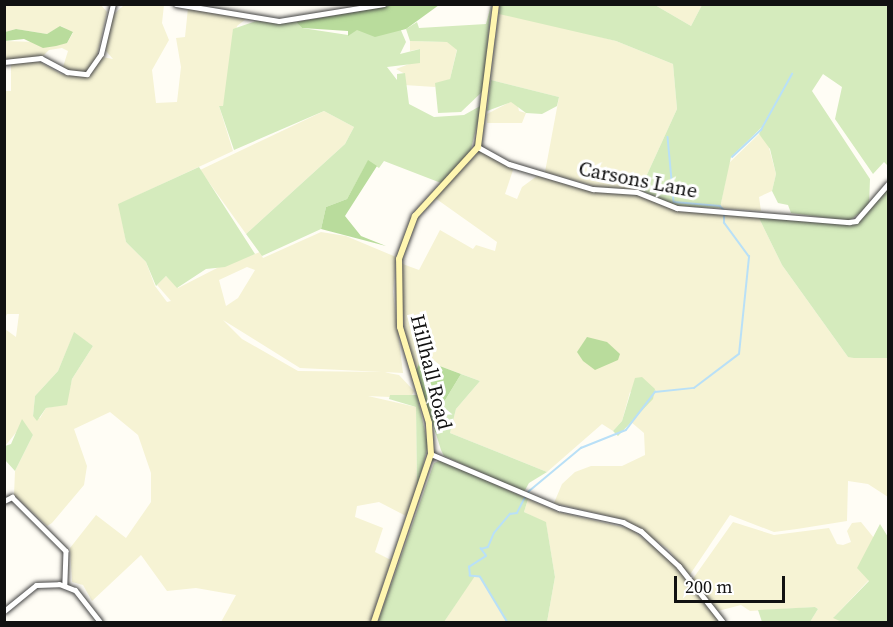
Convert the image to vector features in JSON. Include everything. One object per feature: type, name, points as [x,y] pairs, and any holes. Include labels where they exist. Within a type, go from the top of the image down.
[{"type":"main road","points":[[477,147],[496,4]]},
{"type":"main road","name":"Hillhall Road","points":[[374,622],[431,454],[429,423],[403,341],[397,271],[415,216],[477,147]]},
{"type":"street","points":[[4,62],[41,58],[67,72],[87,74],[101,54],[113,4]]},
{"type":"street","points":[[176,4],[279,21],[384,4]]},
{"type":"street","name":"Carsons Lane","points":[[477,147],[509,164],[593,189],[637,192],[677,207],[856,221],[888,184]]},
{"type":"street","points":[[431,454],[559,508],[623,522],[641,531],[679,566],[723,622]]},
{"type":"street","points":[[4,501],[12,497],[66,550],[65,585],[100,622]]},
{"type":"street","points":[[4,611],[36,585],[65,585]]},
{"type":"shaded area","points":[[5,5],[101,5],[107,12],[96,60],[86,73],[62,70],[68,51],[62,48],[49,50],[41,58],[5,60],[5,41],[67,43],[73,33],[61,26],[47,34],[16,29],[5,32]]},
{"type":"shaded area","points":[[124,5],[164,5],[162,23],[169,40],[152,70],[156,103],[177,102],[181,67],[176,38],[185,37],[188,8],[246,19],[237,26],[223,107],[219,106],[233,151],[119,204],[126,242],[146,262],[155,286],[167,302],[171,301],[157,285],[166,276],[178,288],[219,267],[260,252],[263,258],[321,232],[346,236],[396,257],[393,292],[403,373],[383,372],[399,375],[414,391],[411,398],[368,396],[416,407],[417,489],[406,516],[379,502],[357,506],[355,517],[383,528],[375,552],[391,560],[370,622],[221,622],[236,595],[196,588],[167,591],[141,555],[92,601],[83,585],[72,582],[70,548],[96,515],[126,538],[151,502],[151,473],[138,435],[110,412],[74,429],[87,466],[84,485],[52,523],[47,526],[14,495],[15,471],[33,435],[19,429],[5,446],[5,329],[16,337],[19,314],[7,314],[5,318],[4,91],[11,91],[11,62],[40,62],[61,74],[89,77],[102,57],[113,59],[106,51],[110,18]],"holes":[[[247,267],[255,270],[238,298],[226,306],[219,280]],[[223,320],[300,368],[382,372],[298,371],[242,339]],[[74,333],[93,346],[72,379],[66,404],[46,408],[40,418],[33,416],[35,396],[58,371]]]},
{"type":"shaded area","points":[[655,5],[702,5],[691,26]]},
{"type":"shaded area","points":[[508,13],[616,41],[673,64],[677,109],[640,190],[597,187],[545,172],[559,97],[491,80],[499,14]]},
{"type":"shaded area","points":[[410,41],[448,42],[457,49],[450,79],[435,87],[404,85],[405,74],[396,69],[409,64],[420,49],[410,51]]},
{"type":"shaded area","points":[[510,102],[517,102],[519,111],[526,113],[522,123],[487,123],[487,114]]},
{"type":"shaded area","points":[[324,111],[354,127],[345,144],[246,234],[200,170]]},
{"type":"shaded area","points":[[759,134],[768,144],[776,174],[772,191],[759,197],[761,211],[720,208],[729,163]]},
{"type":"shaded area","points":[[480,151],[513,170],[505,194],[517,199],[522,187],[537,176],[583,189],[634,193],[677,211],[758,216],[782,265],[848,357],[888,358],[888,497],[868,484],[848,481],[847,521],[774,532],[730,515],[689,576],[668,549],[625,520],[554,503],[562,484],[575,472],[591,466],[622,466],[645,455],[644,433],[631,422],[651,400],[630,392],[622,421],[613,431],[602,424],[547,472],[450,433],[456,409],[480,381],[421,359],[415,373],[405,343],[400,263],[419,270],[440,230],[473,249],[476,245],[495,251],[497,242],[435,198]]},
{"type":"shaded area","points":[[528,499],[558,512],[631,529],[677,565],[720,622],[547,622],[555,577],[546,523],[524,512]]},
{"type":"shaded area","points":[[733,522],[774,535],[829,528],[837,544],[843,545],[851,542],[847,531],[852,523],[861,522],[874,538],[858,568],[869,580],[834,617],[842,622],[810,622],[818,609],[815,607],[750,611],[741,605],[718,611],[708,603],[692,580]]},
{"type":"shaded area","points":[[474,576],[480,577],[507,622],[444,622]]},
{"type":"green space","points":[[394,5],[439,5],[406,29],[375,37],[357,30],[348,36],[348,31],[302,28],[296,22]]},
{"type":"green space","points":[[491,5],[483,91],[461,112],[438,113],[435,83],[450,79],[457,50],[447,42],[410,41],[406,29],[417,22],[419,28],[486,24]]},
{"type":"green space","points":[[500,5],[655,5],[691,26],[702,5],[888,5],[888,166],[884,162],[873,174],[835,119],[842,87],[823,74],[812,91],[870,179],[869,206],[849,221],[791,213],[788,205],[778,203],[772,191],[776,174],[770,149],[759,134],[795,68],[762,127],[731,157],[720,208],[677,206],[640,190],[677,109],[673,64],[616,41],[499,14]]},
{"type":"green space","points":[[256,21],[296,22],[302,28],[348,35],[357,29],[388,33],[400,28],[406,42],[400,54],[420,49],[420,63],[387,67],[397,80],[397,74],[405,73],[409,104],[434,117],[464,115],[482,105],[469,157],[441,183],[384,161],[379,168],[368,161],[347,199],[326,207],[321,229],[262,256],[246,234],[345,144],[354,127],[324,111],[234,150],[219,106],[223,106],[233,29]]},
{"type":"green space","points":[[60,26],[73,32],[67,43],[43,48],[24,39],[5,41],[5,32],[16,29],[47,34]]},
{"type":"green space","points":[[491,80],[559,97],[557,106],[542,114],[526,113],[511,102],[487,111]]},
{"type":"green space","points":[[368,160],[377,166],[345,216],[361,236],[386,246],[321,229],[326,207],[347,199]]},
{"type":"green space","points":[[199,167],[255,254],[225,267],[206,269],[177,288],[166,276],[156,286],[146,262],[126,242],[118,204]]},
{"type":"green space","points":[[888,186],[888,358],[848,357],[782,265],[758,216],[857,224]]},
{"type":"green space","points":[[74,332],[93,346],[72,379],[67,405],[46,408],[37,421],[33,416],[35,396],[58,371]]},
{"type":"green space","points":[[587,337],[607,342],[620,354],[618,360],[595,370],[583,361],[577,352]]},
{"type":"green space","points":[[421,359],[461,374],[444,402],[429,395],[441,428],[436,434],[415,373]]},
{"type":"green space","points":[[461,374],[480,381],[456,409],[450,433],[547,472],[529,483],[524,492],[444,456],[436,434],[441,428],[429,394],[444,402]]},
{"type":"green space","points":[[642,377],[655,389],[653,399],[618,436],[613,431],[622,421],[635,378]]},
{"type":"green space","points":[[390,395],[417,395],[428,445],[417,489],[416,407],[389,399]]},
{"type":"green space","points":[[22,419],[33,435],[15,471],[5,460],[5,446],[11,444]]},
{"type":"green space","points":[[441,460],[528,499],[524,512],[546,522],[555,577],[547,622],[507,622],[480,577],[475,576],[444,622],[378,622],[434,463]]},
{"type":"green space","points":[[880,524],[888,537],[888,622],[842,622],[833,618],[869,581],[857,568]]},
{"type":"green space","points":[[815,607],[818,609],[810,622],[762,622],[758,610]]},
{"type":"waterway","points":[[732,157],[761,130],[792,74]]},
{"type":"waterway","points":[[668,137],[674,202],[720,206],[724,210]]},
{"type":"waterway","points":[[528,492],[581,448],[626,430],[655,392],[694,388],[739,354],[749,257],[724,223],[724,215]]},
{"type":"waterway","points":[[507,622],[480,577],[470,576],[469,567],[486,556],[481,549],[488,547],[494,533],[510,514],[517,513],[525,497]]}]
